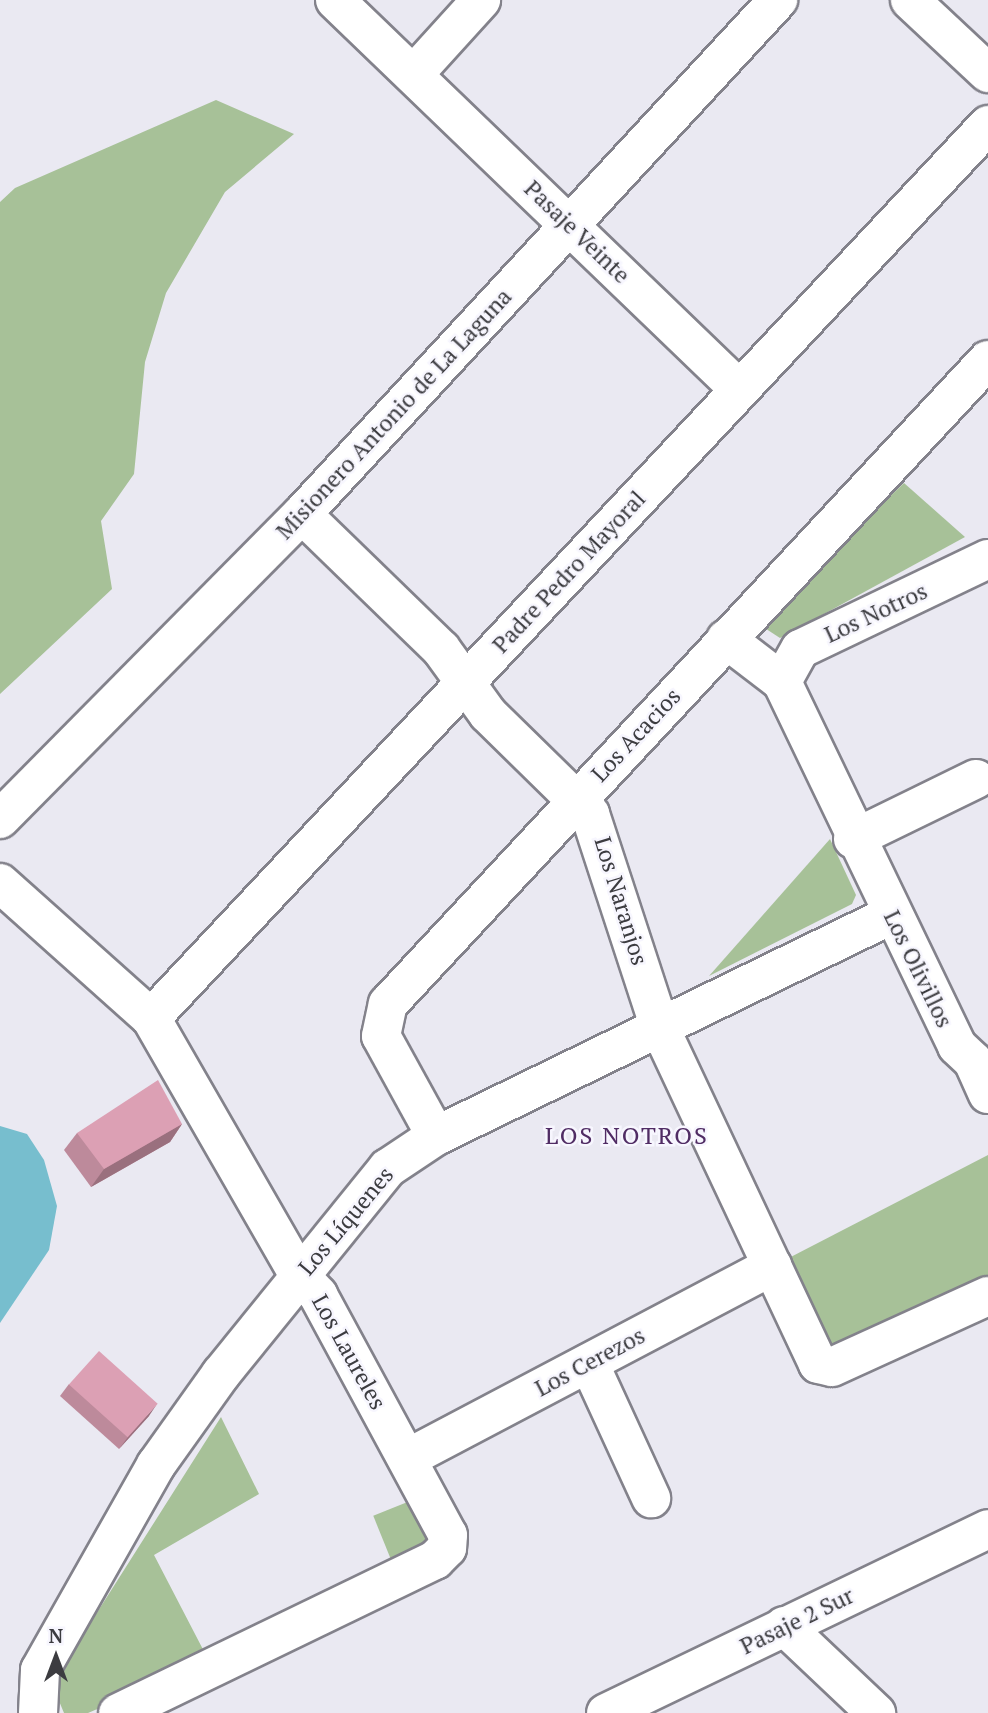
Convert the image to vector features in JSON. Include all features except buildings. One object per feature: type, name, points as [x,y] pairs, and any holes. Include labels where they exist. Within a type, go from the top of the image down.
[{"type":"street","name":"Pasaje Veinte","points":[[335,0],[740,390]]},
{"type":"street","points":[[414,74],[481,0]]},
{"type":"street","name":"Misionero Antonio de La Laguna","points":[[0,818],[302,514],[778,0]]},
{"type":"street","points":[[910,0],[988,73]]},
{"type":"street","name":"Padre Pedro Mayoral","points":[[151,1018],[988,125]]},
{"type":"street","name":"Los Acacios","points":[[436,1136],[385,1046],[383,1014],[578,797],[988,360]]},
{"type":"street","name":"Los Naranjos","points":[[302,514],[441,649],[488,715],[578,797],[601,834],[660,1028],[822,1367],[988,1296]]},
{"type":"street","name":"Los Notros","points":[[782,682],[800,649],[988,559]]},
{"type":"street","points":[[726,639],[782,682],[853,839],[976,779]]},
{"type":"street","name":"Los Olivillos","points":[[853,839],[957,1046],[983,1073]]},
{"type":"street","name":"Los Laureles","points":[[0,883],[151,1018],[299,1275],[318,1295],[448,1535],[440,1557],[118,1713]]},
{"type":"street","name":"Los Líquenes","points":[[38,1713],[40,1670],[156,1465],[299,1275],[382,1174],[436,1136],[891,915]]},
{"type":"street","name":"Los Cerezos","points":[[408,1458],[772,1266]]},
{"type":"street","points":[[589,1363],[652,1498]]},
{"type":"street","name":"Pasaje 2 Sur","points":[[606,1713],[988,1529]]},
{"type":"street","points":[[784,1626],[876,1713]]},
{"type":"green space","points":[[216,100],[294,134],[225,192],[166,293],[145,362],[134,474],[101,521],[112,589],[0,694],[0,202],[15,188]]},
{"type":"green space","points":[[904,483],[965,537],[780,638],[757,623]]},
{"type":"green space","points":[[830,839],[856,895],[852,904],[709,976]]},
{"type":"green space","points":[[988,1155],[988,1282],[829,1360],[783,1261]]},
{"type":"green space","points":[[221,1417],[259,1494],[154,1555],[209,1661],[88,1713],[64,1713],[54,1689],[60,1671]]},
{"type":"green space","points":[[415,1499],[434,1547],[393,1564],[373,1516]]},
{"type":"water","points":[[0,1126],[27,1134],[44,1160],[57,1206],[49,1250],[0,1323]]},
{"type":"district","name":"LOS NOTROS","points":[[627,1136]]}]
